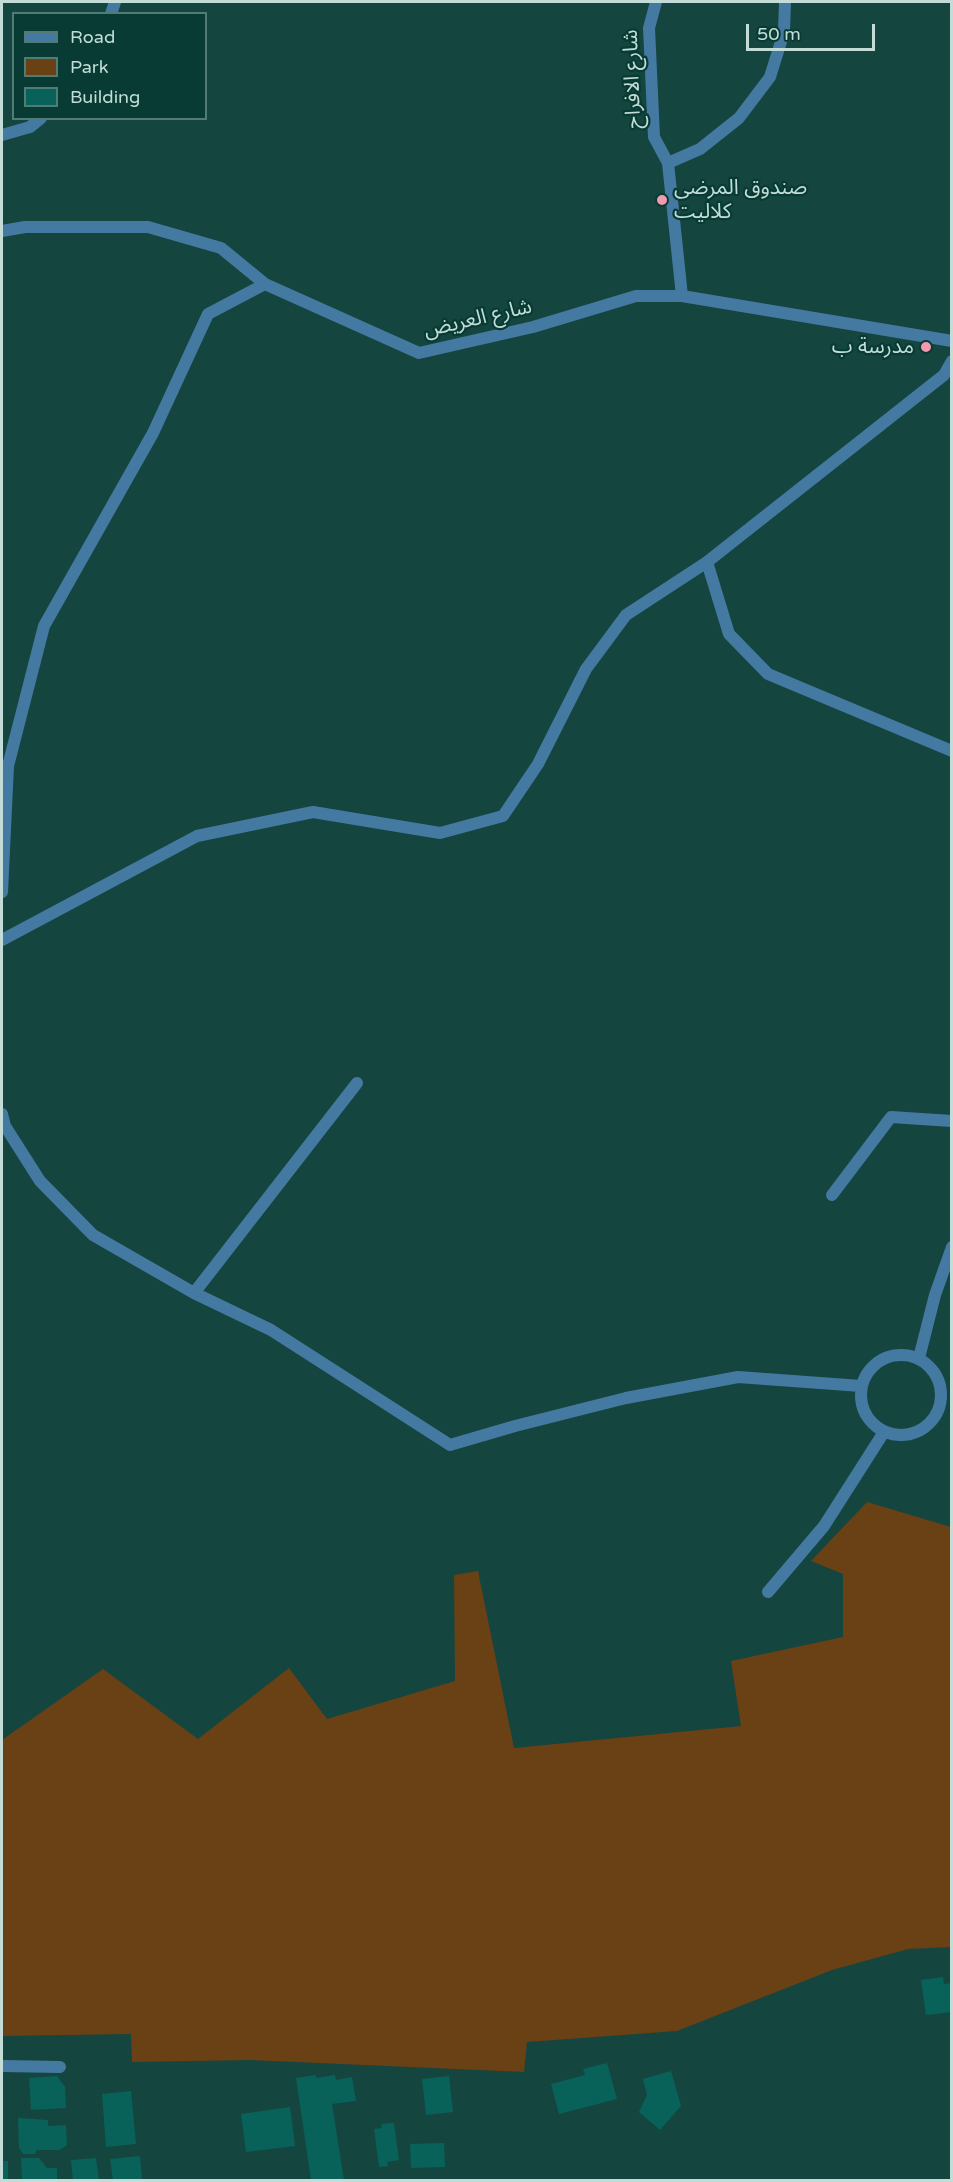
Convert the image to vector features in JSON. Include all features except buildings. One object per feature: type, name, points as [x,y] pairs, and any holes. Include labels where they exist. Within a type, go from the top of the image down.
[{"type":"street","name":"شارع الافراح","points":[[656,2],[649,28],[654,137],[668,163],[682,296]]},
{"type":"street","points":[[668,163],[700,149],[739,118],[770,77],[784,32],[785,2]]},
{"type":"street","points":[[2,135],[30,127],[39,120]]},
{"type":"street","name":"شارع العريض","points":[[2,231],[25,227],[148,227],[220,248],[265,284],[419,353],[533,327],[636,296],[682,296],[951,341]]},
{"type":"street","points":[[2,892],[8,766],[44,626],[153,433],[208,314],[265,284]]},
{"type":"street","points":[[2,940],[197,836],[313,812],[440,833],[503,816],[538,764],[586,669],[626,615],[707,562],[944,375],[951,361]]},
{"type":"street","points":[[707,562],[729,634],[768,674],[951,751]]},
{"type":"street","points":[[194,1293],[357,1083]]},
{"type":"street","points":[[2,1114],[5,1126],[40,1181],[93,1235],[194,1293],[271,1330],[450,1445],[626,1398],[738,1377],[861,1386]]},
{"type":"street","points":[[832,1195],[891,1117],[951,1121]]},
{"type":"street","points":[[919,1358],[935,1295],[951,1246]]},
{"type":"street","points":[[895,1354],[919,1358],[936,1374],[945,1410],[923,1429],[904,1435],[884,1432],[872,1424],[864,1413],[860,1399],[861,1386],[869,1369],[883,1358],[895,1354]]},
{"type":"street","points":[[768,1592],[824,1526],[884,1432]]},
{"type":"street","points":[[2,2066],[60,2067]]},
{"type":"green space","points":[[867,1502],[951,1527],[951,1947],[908,1949],[832,1970],[677,2031],[527,2042],[524,2072],[250,2060],[132,2062],[131,2034],[2,2036],[2,1740],[103,1669],[198,1739],[289,1668],[327,1719],[455,1681],[454,1575],[478,1571],[514,1748],[741,1726],[731,1661],[843,1637],[843,1574],[811,1561]]},
{"type":"place","name":"صندوق المرضى كلاليت","points":[[662,200]]},
{"type":"place","name":"مدرسة ب","points":[[926,347]]}]
